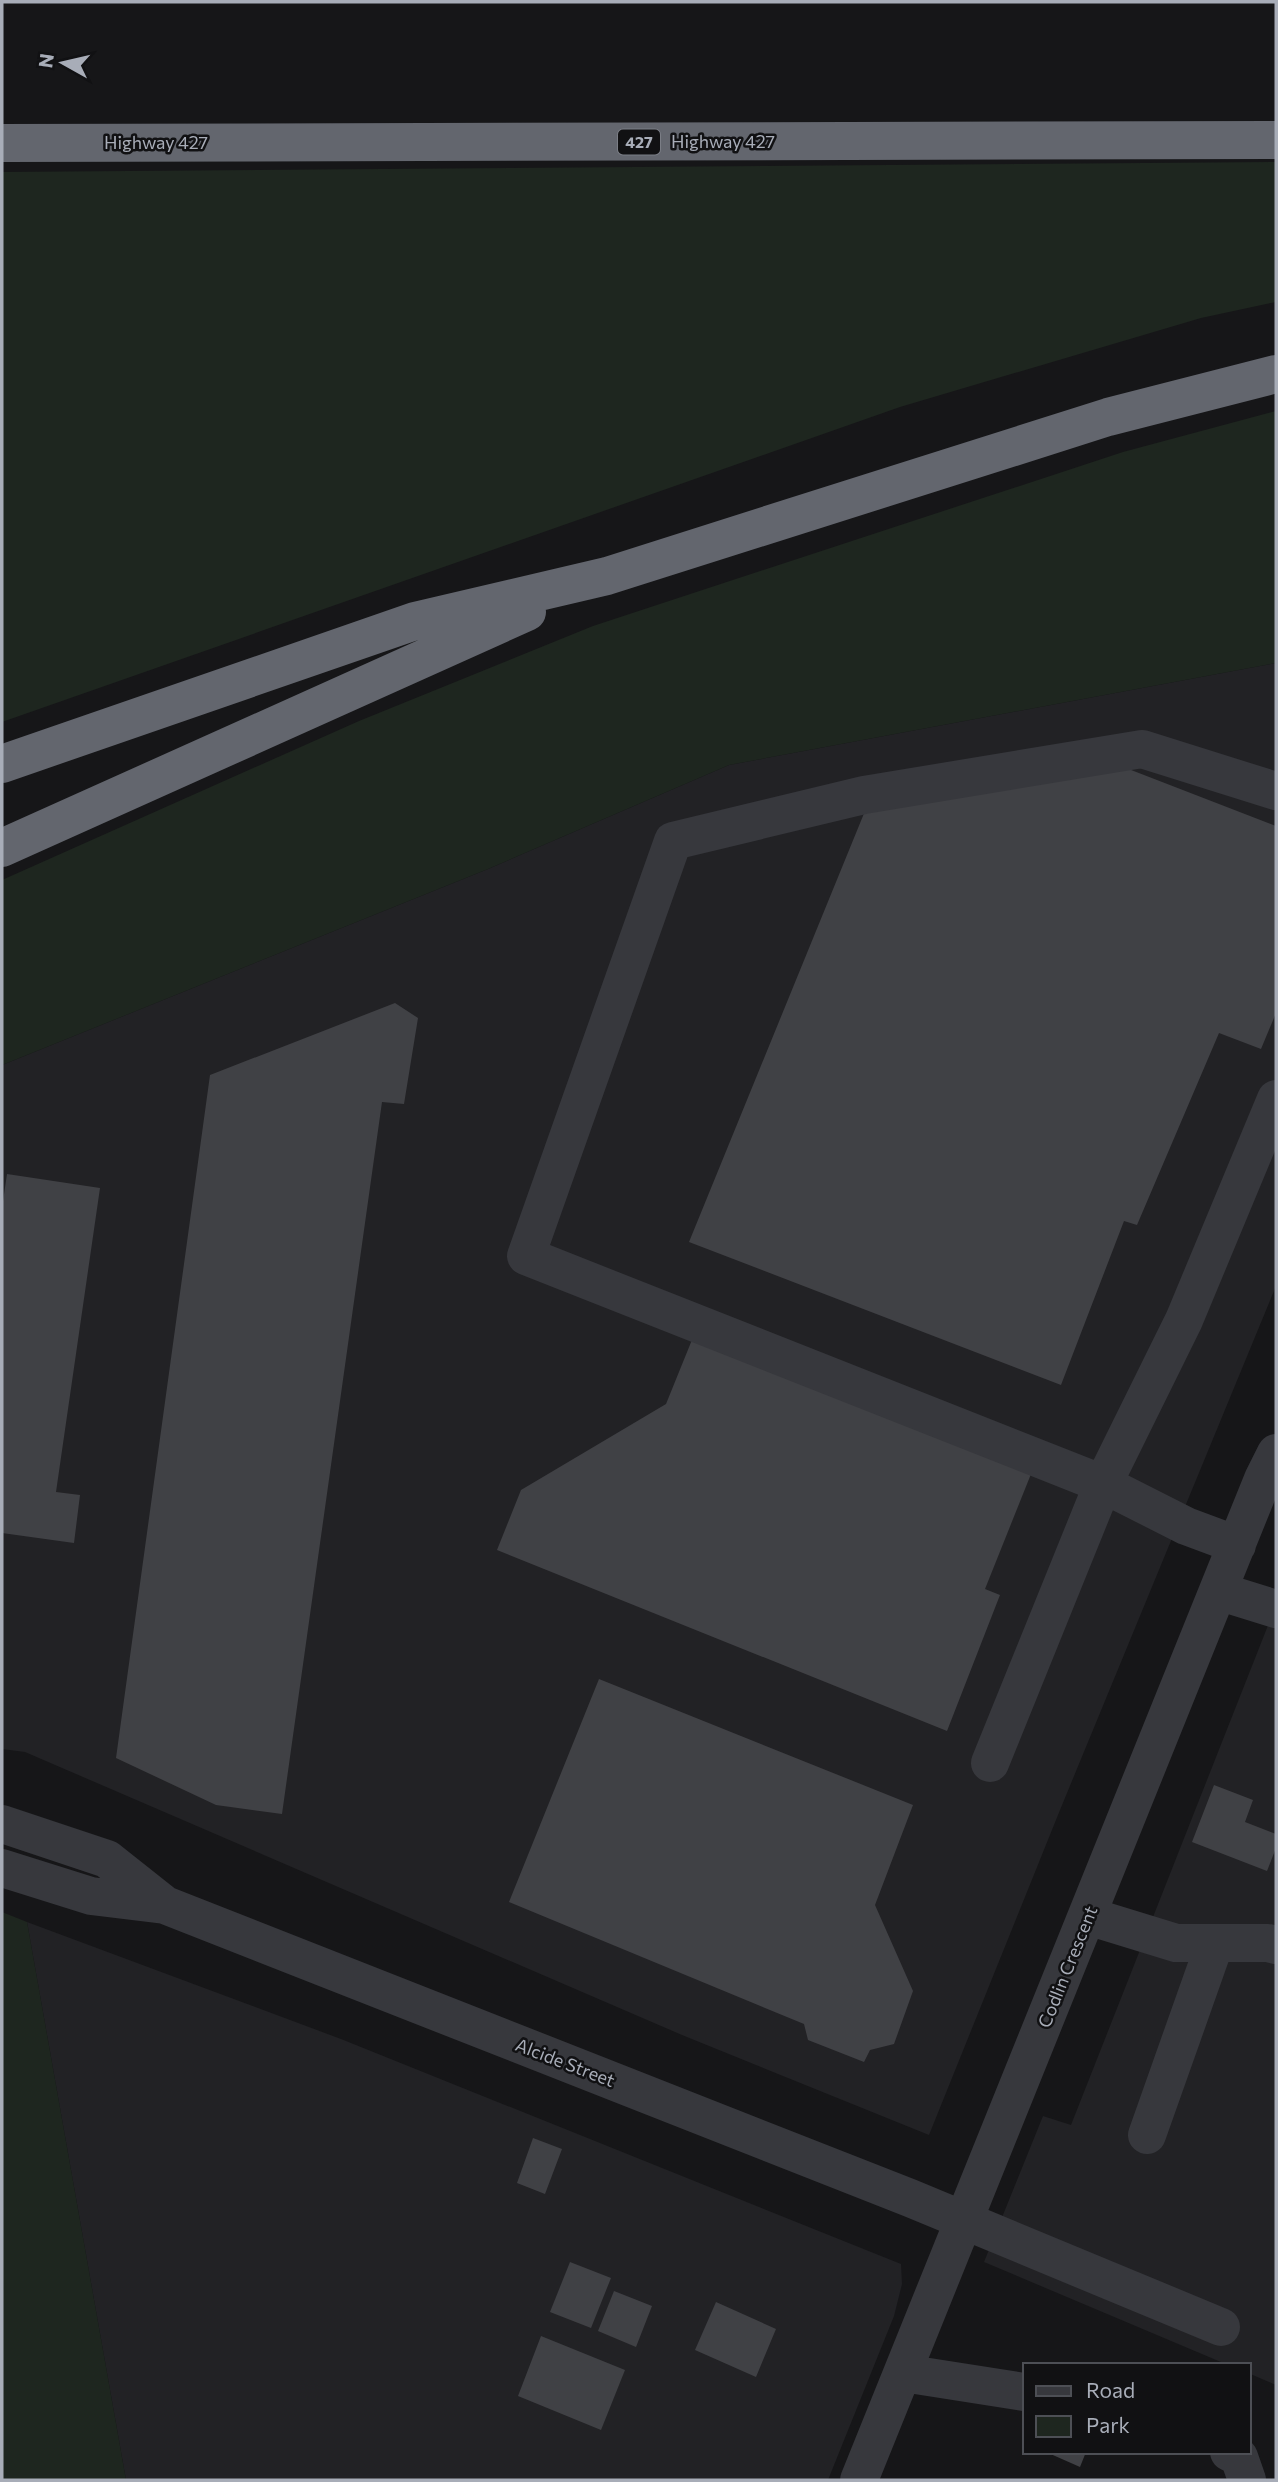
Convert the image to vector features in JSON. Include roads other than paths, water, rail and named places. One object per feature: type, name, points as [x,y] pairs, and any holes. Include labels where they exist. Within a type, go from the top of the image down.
[{"type":"highway","name":"Highway 427","points":[[2,143],[1276,140]]},
{"type":"highway","points":[[2,764],[415,621],[607,576],[1108,417],[1276,374]]},
{"type":"highway","points":[[2,848],[607,576]]},
{"type":"street","points":[[1237,1545],[1186,1525],[1103,1484],[526,1256],[674,841],[864,795],[1142,749],[1276,791]]},
{"type":"street","points":[[990,1763],[1103,1484],[1184,1320],[1276,1099]]},
{"type":"street","name":"Codlin Crescent","points":[[859,2480],[1218,1591],[1276,1454]]},
{"type":"street","points":[[1218,1591],[1276,1609]]},
{"type":"street","name":"Alcide Street","points":[[2,1824],[107,1859],[165,1905]]},
{"type":"street","name":"Alcide Street","points":[[2,1868],[90,1896],[165,1905],[965,2221],[1222,2327]]},
{"type":"street","points":[[1088,1916],[1176,1942],[1276,1945]]},
{"type":"street","points":[[1147,2134],[1215,1943]]},
{"type":"street","points":[[903,2373],[1023,2392]]},
{"type":"street","points":[[1232,2454],[1239,2458],[1247,2480]]}]
